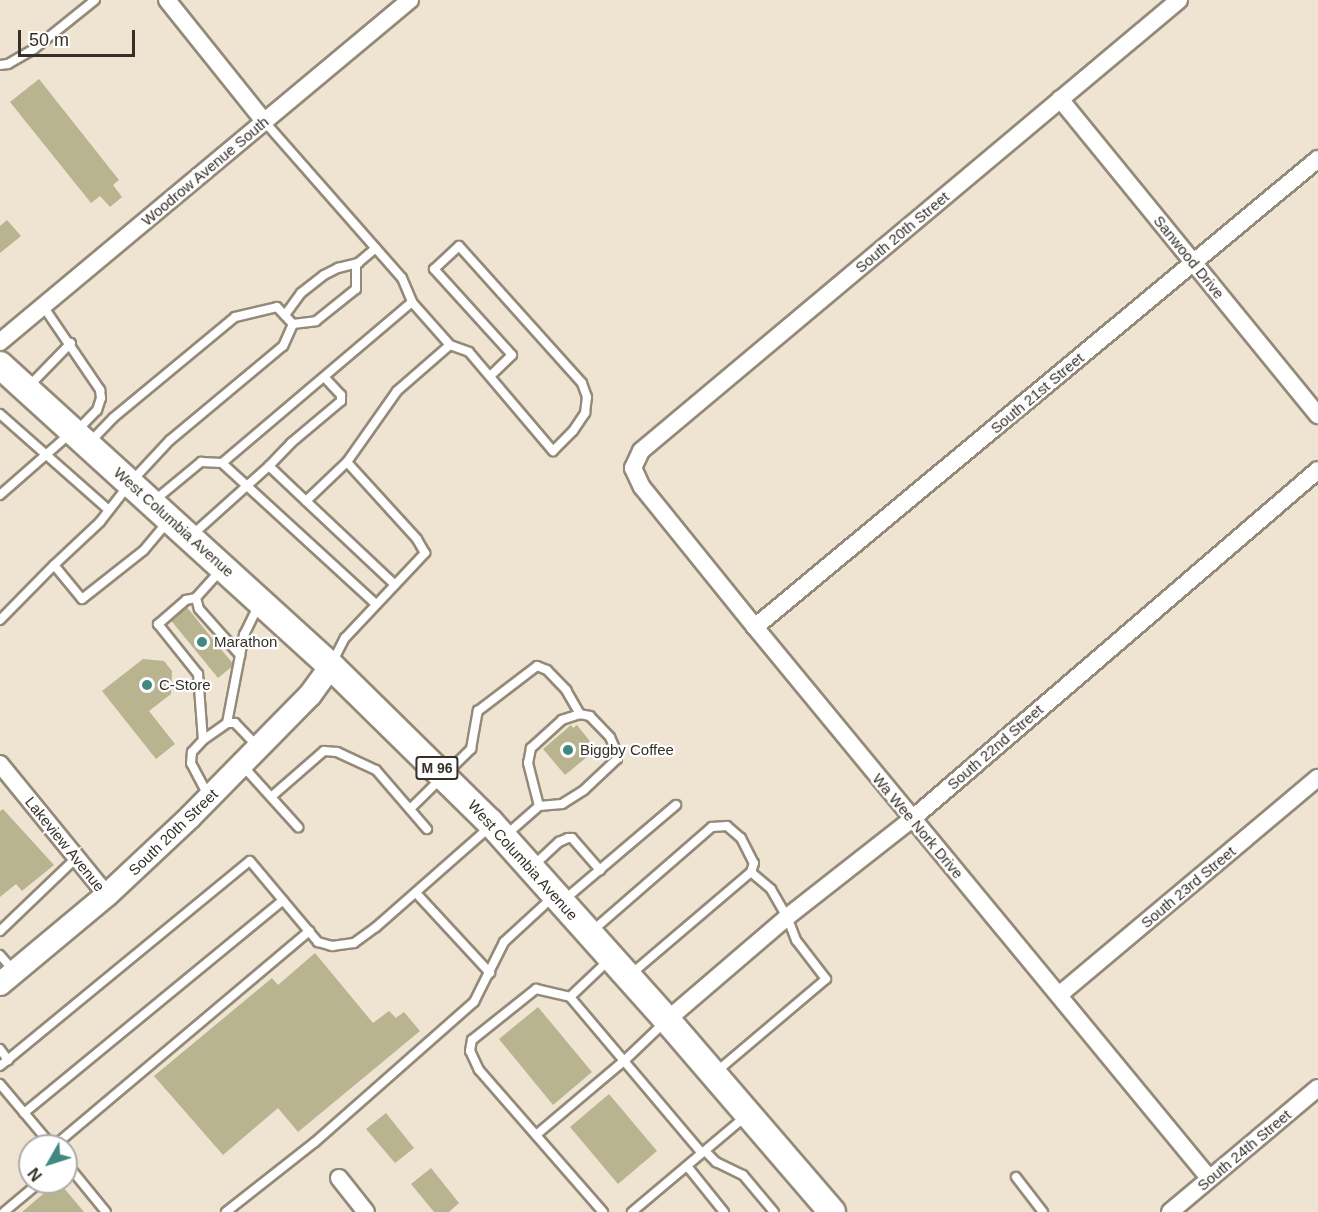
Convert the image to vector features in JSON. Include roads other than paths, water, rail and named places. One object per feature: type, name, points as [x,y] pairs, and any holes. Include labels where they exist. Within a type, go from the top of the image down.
[{"type":"main road","name":"West Columbia Avenue","points":[[0,365],[331,666],[445,777],[498,831],[668,1020],[832,1212]]},
{"type":"main road","name":"South 20th Street","points":[[8,978],[107,896],[209,798],[310,695],[331,666]]},
{"type":"street","points":[[167,0],[264,121]]},
{"type":"street","name":"Woodrow Avenue South","points":[[0,342],[410,0]]},
{"type":"street","name":"South 20th Street","points":[[633,468],[641,451],[1179,0]]},
{"type":"street","name":"Sanwood Drive","points":[[1060,99],[1318,415]]},
{"type":"street","name":"South 21st Street","points":[[755,627],[1318,159]]},
{"type":"street","name":"Wa Wee Nork Drive","points":[[633,468],[642,487],[755,627],[1209,1179]]},
{"type":"street","name":"South 22nd Street","points":[[668,1020],[787,917],[912,819],[1318,470]]},
{"type":"street","name":"Lakeview Avenue","points":[[0,764],[107,896]]},
{"type":"street","name":"South 23rd Street","points":[[1059,995],[1318,778]]},
{"type":"street","name":"South 24th Street","points":[[1170,1212],[1318,1088]]},
{"type":"street","points":[[339,1178],[366,1212]]},
{"type":"lane","points":[[0,65],[8,64],[34,49],[94,0]]},
{"type":"lane","points":[[264,121],[402,278],[412,302],[450,345],[469,352],[553,451],[573,431],[585,413],[587,398],[582,383],[459,246],[434,269],[512,355],[490,376]]},
{"type":"lane","points":[[285,315],[301,293],[324,275],[338,267],[356,264],[376,248]]},
{"type":"lane","points":[[293,324],[316,321],[356,289],[356,264]]},
{"type":"lane","points":[[222,464],[412,302]]},
{"type":"lane","points":[[43,306],[71,343],[100,390],[102,398],[97,410],[79,436]]},
{"type":"lane","points":[[0,495],[47,454],[122,411],[235,317],[278,307],[293,324]]},
{"type":"lane","points":[[0,620],[100,522],[131,482],[170,440],[283,346],[293,324]]},
{"type":"lane","points":[[27,389],[71,343]]},
{"type":"lane","points":[[306,501],[347,462],[397,391],[450,345]]},
{"type":"lane","points":[[190,536],[248,487],[291,443],[341,401],[341,395],[325,378]]},
{"type":"lane","points":[[0,414],[109,510]]},
{"type":"lane","points":[[54,565],[82,599],[144,550],[162,510],[189,469],[201,462],[222,464],[376,604]]},
{"type":"lane","points":[[331,666],[345,638],[425,553],[417,539],[347,462]]},
{"type":"lane","points":[[269,466],[395,585]]},
{"type":"lane","points":[[203,740],[198,674],[158,624],[186,600],[196,598],[224,567]]},
{"type":"lane","points":[[196,598],[199,609],[240,656]]},
{"type":"lane","points":[[227,723],[244,635],[260,601]]},
{"type":"lane","points":[[410,809],[471,749],[478,711],[537,666],[547,670],[566,690],[580,714]]},
{"type":"lane","points":[[0,1066],[250,861],[318,942],[333,946],[354,943],[498,831],[539,806],[562,804],[584,790],[617,759],[618,753],[610,737],[590,716],[580,714],[562,720],[531,748],[528,763],[539,806]]},
{"type":"lane","points":[[209,798],[191,763],[192,752],[203,740],[227,723],[235,723],[259,747]]},
{"type":"lane","points":[[271,797],[324,751],[337,752],[376,770],[427,829]]},
{"type":"lane","points":[[242,765],[298,827]]},
{"type":"lane","points":[[226,1212],[315,1142],[474,1002],[504,942],[558,898],[600,870],[676,805]]},
{"type":"lane","points":[[590,933],[712,827],[727,826],[741,838],[754,863],[751,872],[628,976]]},
{"type":"lane","points":[[531,868],[559,842],[572,838],[600,870]]},
{"type":"lane","points":[[0,931],[76,858]]},
{"type":"lane","points":[[714,1074],[826,979],[796,940],[787,917],[771,889],[751,872]]},
{"type":"lane","points":[[416,893],[490,973]]},
{"type":"lane","points":[[24,1113],[283,900]]},
{"type":"lane","points":[[67,1134],[309,931]]},
{"type":"lane","points":[[0,955],[8,978]]},
{"type":"lane","points":[[570,997],[611,957]]},
{"type":"lane","points":[[603,1212],[479,1070],[470,1051],[472,1040],[536,989],[570,997],[704,1152],[716,1162],[743,1174],[774,1212]]},
{"type":"lane","points":[[536,1135],[624,1061],[668,1020]]},
{"type":"lane","points":[[0,1049],[8,1059]]},
{"type":"lane","points":[[0,1084],[42,1134]]},
{"type":"lane","points":[[632,1212],[748,1114]]},
{"type":"lane","points":[[687,1166],[724,1212]]},
{"type":"lane","points":[[1016,1177],[1043,1212]]},
{"type":"lane","points":[[78,1178],[106,1212]]},
{"type":"lane","points":[[4,1212],[26,1194]]},
{"type":"place","name":"Marathon","points":[[202,642]]},
{"type":"place","name":"C-Store","points":[[147,685]]},
{"type":"place","name":"Biggby Coffee","points":[[568,750]]}]
